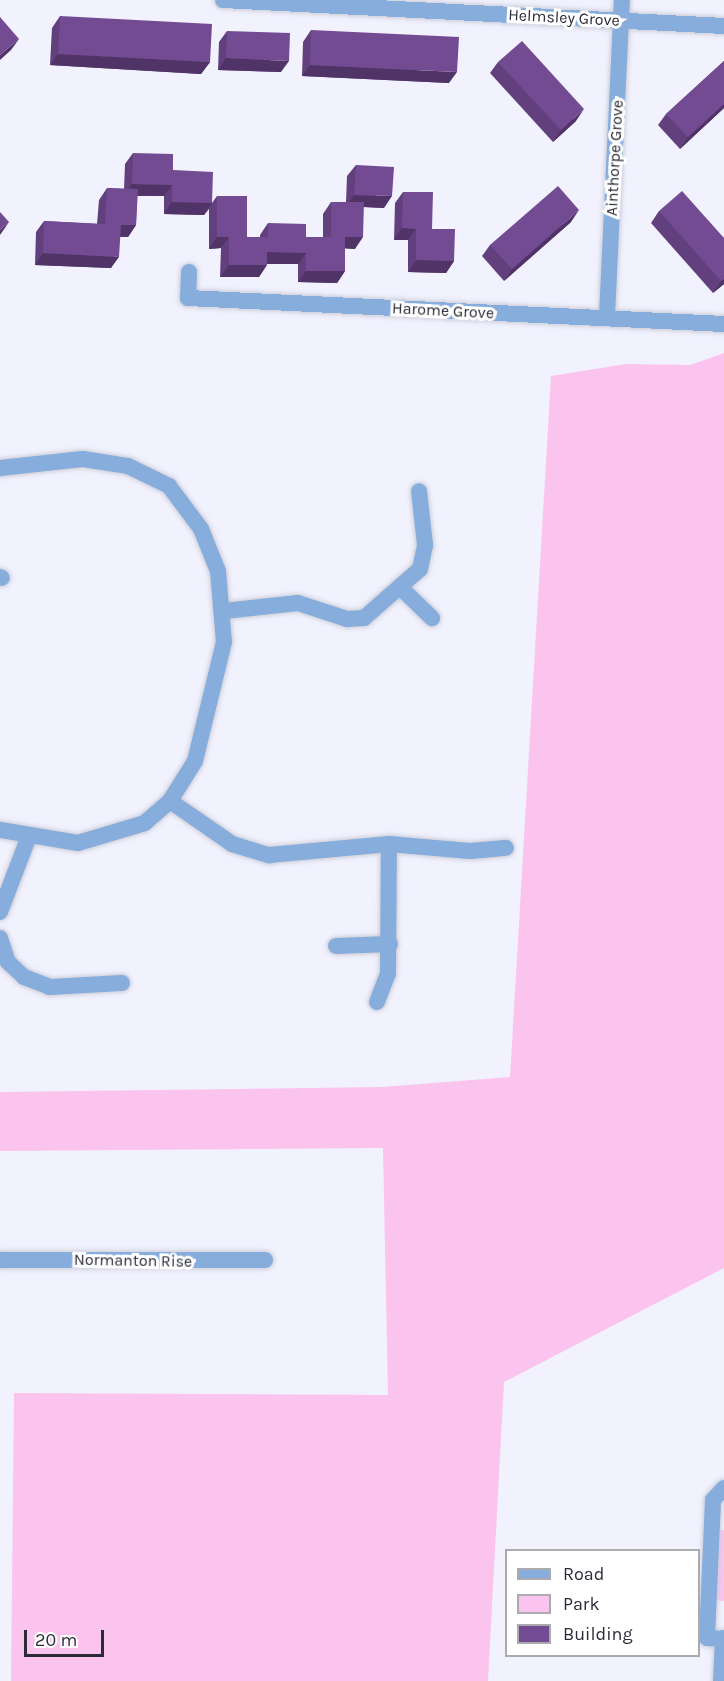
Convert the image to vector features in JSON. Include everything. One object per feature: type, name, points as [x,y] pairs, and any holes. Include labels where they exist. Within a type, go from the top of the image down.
[{"type":"street","name":"Helmsley Grove","points":[[223,0],[724,26]]},
{"type":"street","name":"Ainthorpe Grove","points":[[607,316],[622,0]]},
{"type":"street","name":"Harome Grove","points":[[189,272],[188,298],[607,316],[724,324]]},
{"type":"street","points":[[0,468],[83,459],[128,466],[169,486],[201,530],[218,571],[224,611],[214,692],[195,761],[170,801],[145,824],[117,836],[78,843],[0,830]]},
{"type":"street","points":[[224,611],[298,603],[347,619],[364,618],[402,589],[420,569],[424,545],[419,490]]},
{"type":"street","points":[[402,589],[432,618]]},
{"type":"street","points":[[170,801],[232,844],[269,855],[389,844],[470,851],[506,848]]},
{"type":"street","points":[[0,912],[29,836]]},
{"type":"street","points":[[377,1002],[388,974],[389,844]]},
{"type":"street","points":[[0,938],[4,964],[24,977],[50,987],[122,983]]},
{"type":"street","points":[[336,946],[390,944]]},
{"type":"street","name":"Normanton Rise","points":[[0,1260],[265,1260]]},
{"type":"street","points":[[721,1681],[723,1639],[707,1638],[713,1500],[724,1488]]},
{"type":"green space","points":[[724,353],[724,1268],[504,1382],[488,1681],[11,1681],[14,1393],[388,1395],[383,1148],[0,1151],[0,1092],[382,1087],[510,1077],[551,376],[626,364],[690,365]]},
{"type":"green space","points":[[720,1530],[724,1530],[724,1601],[716,1600]]},
{"type":"building","points":[[60,16],[212,24],[210,62],[58,54]]},
{"type":"building","points":[[0,17],[19,39],[0,55]]},
{"type":"building","points":[[311,30],[459,37],[457,72],[310,65]]},
{"type":"building","points":[[227,31],[290,33],[289,61],[226,58]]},
{"type":"building","points":[[522,41],[584,109],[561,130],[498,62]]},
{"type":"building","points":[[724,61],[724,104],[688,137],[666,114]]},
{"type":"building","points":[[133,153],[173,154],[173,170],[213,172],[212,203],[172,202],[172,185],[132,184]]},
{"type":"building","points":[[356,165],[394,167],[392,196],[354,195]]},
{"type":"building","points":[[558,186],[579,210],[512,269],[490,245]]},
{"type":"building","points":[[107,188],[138,189],[136,225],[121,225],[119,257],[43,253],[44,221],[105,224]]},
{"type":"building","points":[[682,191],[724,238],[724,279],[721,281],[659,211]]},
{"type":"building","points":[[403,192],[433,192],[432,229],[455,229],[454,261],[416,260],[416,229],[402,228]]},
{"type":"building","points":[[217,196],[247,196],[247,237],[268,237],[268,223],[306,224],[306,237],[331,237],[331,202],[364,202],[363,237],[345,237],[345,271],[306,271],[306,253],[267,252],[267,265],[229,265],[229,237],[217,237]]},
{"type":"building","points":[[0,212],[9,222],[0,230]]}]
